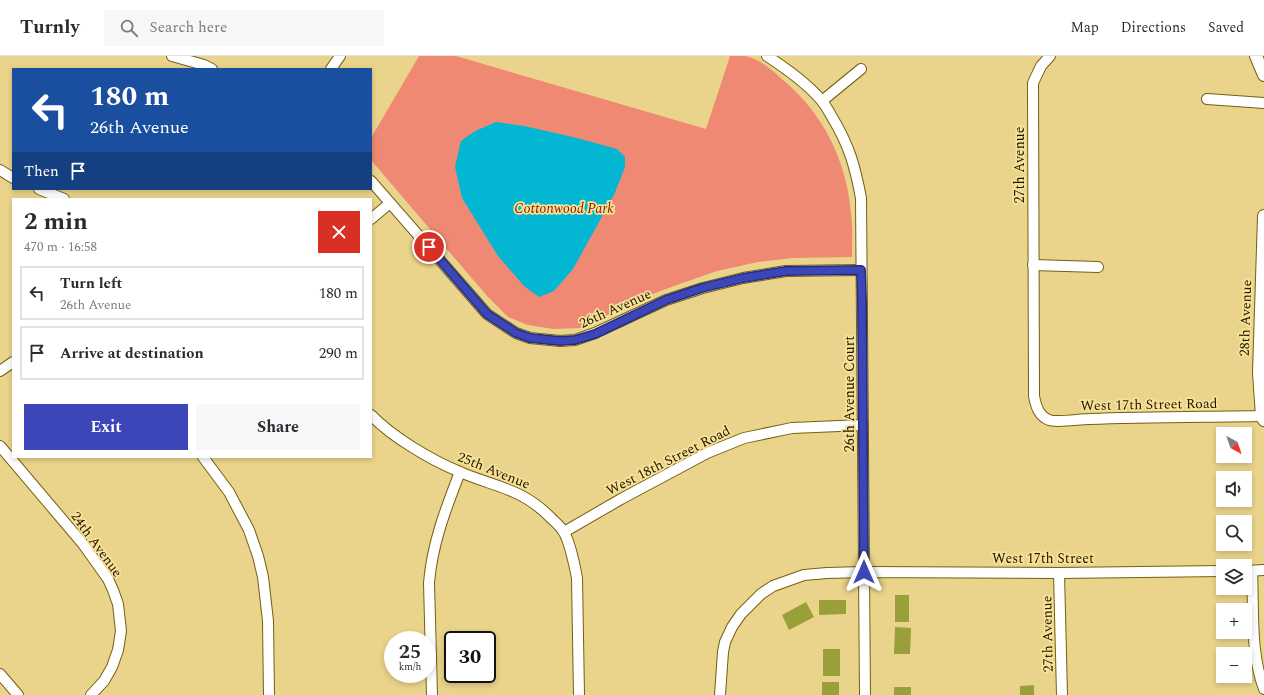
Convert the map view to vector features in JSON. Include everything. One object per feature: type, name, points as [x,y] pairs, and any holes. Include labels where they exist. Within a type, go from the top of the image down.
[{"type":"street","points":[[172,56],[210,68]]},
{"type":"street","points":[[332,68],[340,56]]},
{"type":"street","name":"26th Avenue Court","points":[[767,56],[793,73],[822,101],[841,132],[856,170],[861,198],[865,695]]},
{"type":"street","name":"27th Avenue","points":[[1039,412],[1034,396],[1033,83],[1041,66],[1050,56]]},
{"type":"street","points":[[1256,56],[1264,75]]},
{"type":"street","points":[[822,101],[861,69]]},
{"type":"street","points":[[1207,99],[1264,103]]},
{"type":"street","points":[[0,170],[12,177]]},
{"type":"street","name":"26th Avenue","points":[[372,182],[487,314],[516,333],[530,338],[560,341],[575,340],[595,334],[666,300],[702,288],[743,278],[786,271],[861,270]]},
{"type":"street","points":[[42,190],[62,198]]},
{"type":"street","points":[[372,218],[390,203]]},
{"type":"street","name":"28th Avenue","points":[[1263,418],[1259,373],[1264,216]]},
{"type":"street","points":[[1033,265],[1098,267]]},
{"type":"street","points":[[0,371],[12,363]]},
{"type":"street","name":"West 17th Street Road","points":[[1039,412],[1044,418],[1051,421],[1096,419],[1263,418]]},
{"type":"street","name":"25th Avenue","points":[[372,416],[387,429],[422,453],[460,472],[493,483],[524,496],[542,509],[564,532],[577,578],[579,695]]},
{"type":"street","name":"West 18th Street Road","points":[[564,532],[621,499],[707,453],[744,438],[792,428],[863,425]]},
{"type":"street","name":"24th Avenue","points":[[0,446],[83,544],[114,590],[118,604],[120,631],[118,650],[112,667],[104,681],[91,695]]},
{"type":"street","points":[[204,458],[229,492],[249,530],[258,556],[264,584],[268,621],[269,695]]},
{"type":"street","points":[[432,695],[429,583],[430,568],[437,537],[460,472]]},
{"type":"street","points":[[1252,571],[1264,570]]},
{"type":"street","name":"West 17th Street","points":[[720,695],[722,652],[732,627],[741,614],[761,594],[773,586],[804,575],[864,572],[1059,573],[1216,571]]},
{"type":"street","name":"27th Avenue","points":[[1059,573],[1062,695]]},
{"type":"street","points":[[1250,595],[1257,667],[1264,689]]},
{"type":"street","points":[[0,674],[18,695]]},
{"type":"green space","name":"Cottonwood Park","points":[[419,56],[456,56],[706,129],[730,56],[750,57],[761,62],[798,93],[810,108],[831,140],[839,158],[849,195],[852,225],[852,257],[793,258],[758,262],[717,271],[647,296],[581,328],[553,329],[528,325],[508,317],[487,296],[372,161],[372,136]]},
{"type":"water","points":[[496,122],[524,126],[577,138],[617,149],[625,157],[625,167],[614,195],[573,269],[554,291],[539,297],[524,286],[498,256],[462,198],[455,167],[461,141],[475,131]]},
{"type":"building","points":[[895,595],[909,595],[909,622],[895,622]]},
{"type":"building","points":[[819,600],[846,600],[846,614],[819,615]]},
{"type":"building","points":[[806,602],[814,617],[789,630],[782,615]]},
{"type":"building","points":[[895,627],[911,628],[910,654],[894,654]]},
{"type":"building","points":[[823,649],[840,649],[840,676],[823,676]]},
{"type":"building","points":[[822,682],[839,682],[839,695],[822,695]]},
{"type":"building","points":[[1034,685],[1034,695],[1020,695],[1020,686]]},
{"type":"building","points":[[894,687],[911,687],[911,695],[894,695]]},
{"type":"route","points":[[429,247],[487,314],[502,325],[516,333],[530,338],[560,341],[575,340],[595,334],[666,300],[702,288],[743,278],[786,271],[861,270],[864,572]]}]
